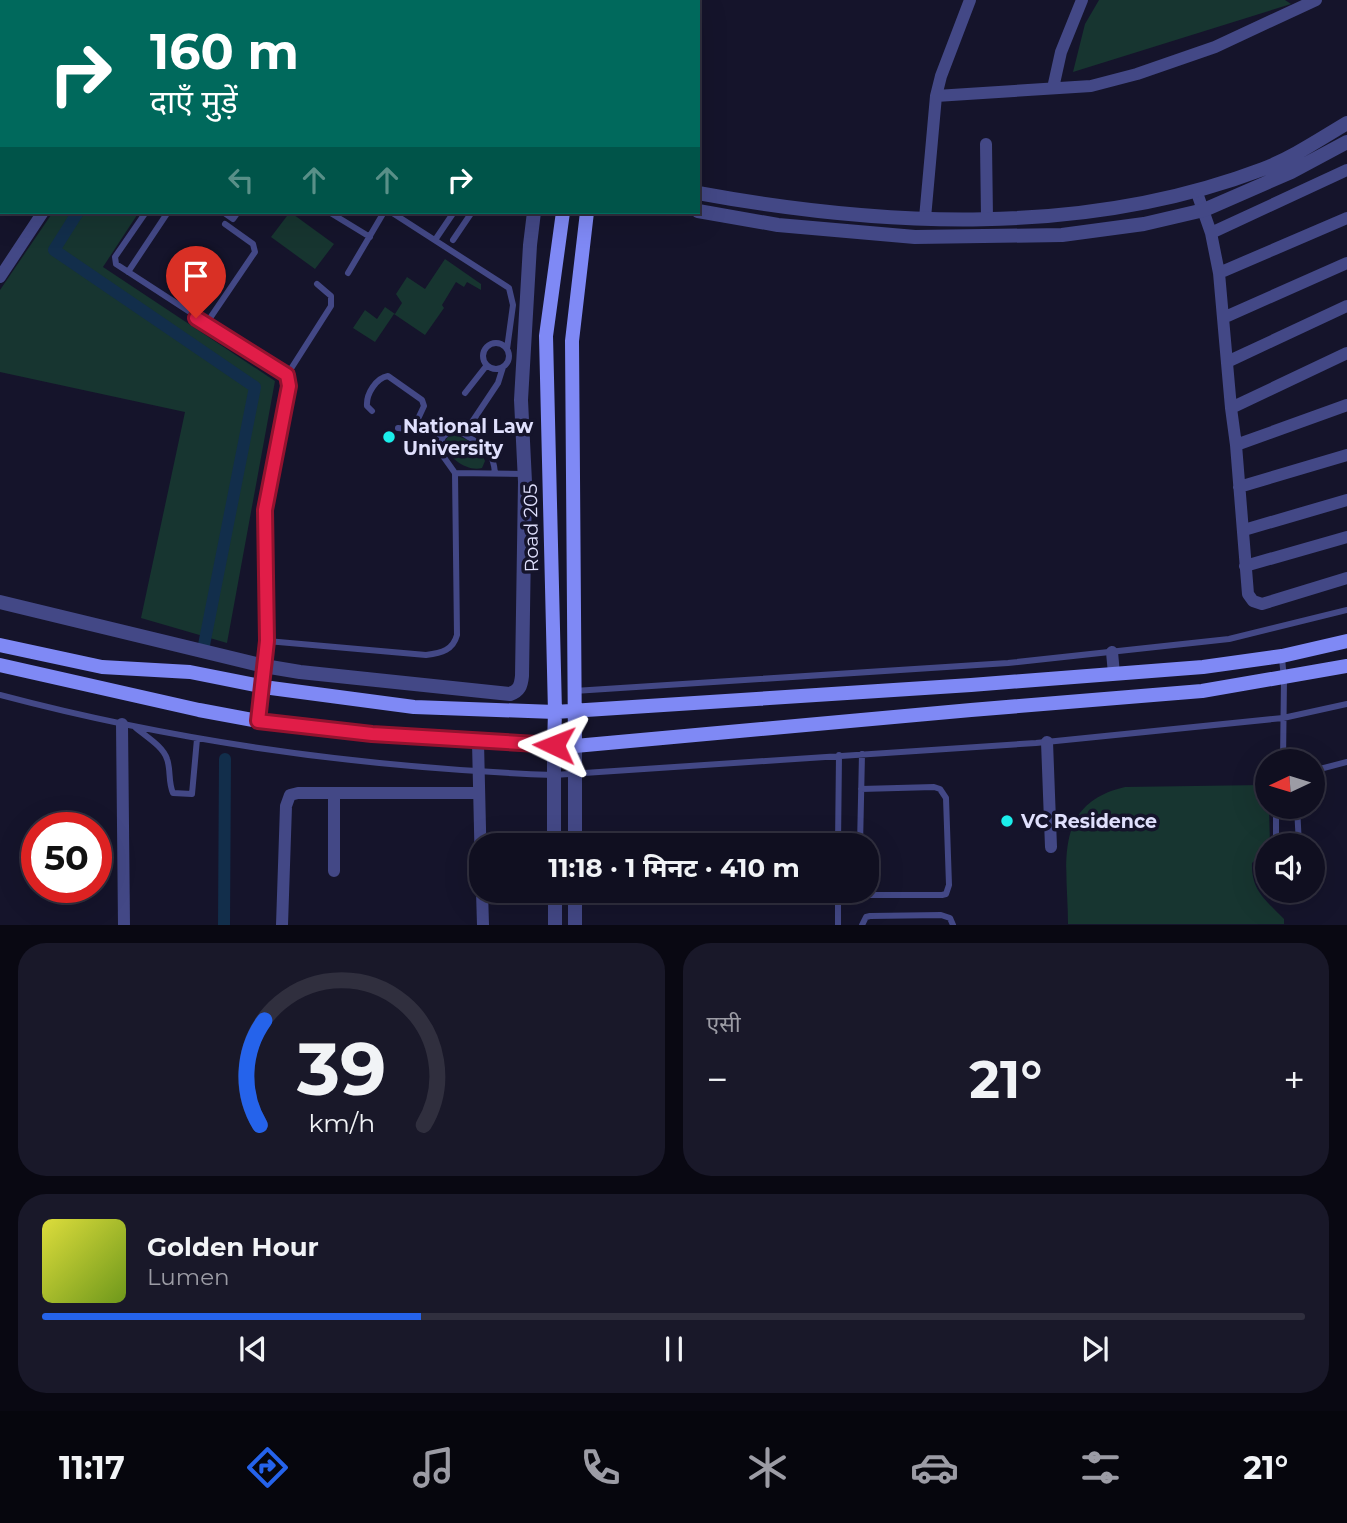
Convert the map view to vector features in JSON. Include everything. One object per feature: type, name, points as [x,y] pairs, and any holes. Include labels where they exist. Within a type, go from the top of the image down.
[{"type":"main road","name":"Road 205","points":[[554,745],[546,336],[563,214]]},
{"type":"main road","points":[[575,746],[572,341],[587,214]]},
{"type":"main road","points":[[0,645],[102,667],[190,672],[261,686],[414,707],[555,712],[1203,667],[1282,656],[1347,641]]},
{"type":"main road","points":[[0,665],[258,721],[372,734],[575,746],[1202,691],[1284,679],[1347,666]]},
{"type":"street","points":[[925,218],[936,96],[970,0]]},
{"type":"street","points":[[1053,88],[1061,52],[1081,0]]},
{"type":"street","points":[[936,96],[1091,86],[1137,74],[1215,47],[1316,0]]},
{"type":"street","points":[[700,193],[745,202],[897,219],[1079,213],[1196,190],[1265,169],[1347,123]]},
{"type":"street","points":[[700,211],[778,225],[915,237],[1062,234],[1144,224],[1204,210],[1291,172],[1347,142]]},
{"type":"street","points":[[986,144],[987,218]]},
{"type":"street","points":[[1211,233],[1347,170]]},
{"type":"street","points":[[1196,190],[1211,233],[1219,273],[1248,594],[1252,601],[1262,604],[1347,578]]},
{"type":"street","points":[[0,277],[42,214]]},
{"type":"street","points":[[0,602],[264,666],[392,682],[510,694],[516,692],[522,676],[525,474],[521,400],[534,214]]},
{"type":"street","points":[[1219,273],[1347,218]]},
{"type":"street","points":[[1223,318],[1347,263]]},
{"type":"street","points":[[1227,362],[1347,306]]},
{"type":"street","points":[[1231,408],[1347,353]]},
{"type":"street","points":[[1236,445],[1347,405]]},
{"type":"street","points":[[1239,487],[1347,455]]},
{"type":"street","points":[[1244,530],[1347,500]]},
{"type":"street","points":[[1245,566],[1347,537]]},
{"type":"street","points":[[1112,652],[1114,674]]},
{"type":"street","points":[[121,724],[124,925]]},
{"type":"street","points":[[478,742],[480,833]]},
{"type":"street","points":[[1046,742],[1051,847]]},
{"type":"street","name":"Road 205","points":[[554,745],[554,833]]},
{"type":"street","points":[[575,746],[575,833]]},
{"type":"street","points":[[334,793],[334,872]]},
{"type":"street","points":[[282,925],[286,800],[290,795],[479,793]]},
{"type":"street","points":[[482,903],[483,925]]},
{"type":"street","points":[[555,903],[555,925]]},
{"type":"street","points":[[575,903],[575,925]]},
{"type":"lane","points":[[145,214],[115,257],[116,264],[287,375]]},
{"type":"lane","points":[[128,272],[167,214]]},
{"type":"lane","points":[[331,214],[370,237]]},
{"type":"lane","points":[[348,273],[383,214]]},
{"type":"lane","points":[[394,214],[509,288],[513,304],[507,349],[509,357],[498,383],[464,434]]},
{"type":"lane","points":[[435,240],[453,214]]},
{"type":"lane","points":[[453,240],[471,214]]},
{"type":"lane","points":[[206,324],[256,250],[253,244],[225,224]]},
{"type":"lane","points":[[258,721],[267,641],[265,510],[289,386],[287,375],[331,306],[331,296],[317,284]]},
{"type":"lane","points":[[503,367],[494,369],[487,365],[484,353],[488,347],[500,344],[507,349]]},
{"type":"lane","points":[[465,393],[487,365]]},
{"type":"lane","points":[[372,411],[367,406],[368,395],[378,380],[388,376],[422,400],[424,406],[417,421],[408,429],[398,428]]},
{"type":"lane","points":[[417,421],[443,437]]},
{"type":"lane","points":[[267,641],[426,655],[447,650],[454,644],[457,635],[455,473],[439,453],[443,437],[451,430],[464,434],[489,451],[494,458],[495,473]]},
{"type":"lane","points":[[455,473],[525,474]]},
{"type":"lane","points":[[574,691],[1008,663],[1229,639],[1347,610]]},
{"type":"lane","points":[[1282,656],[1283,749]]},
{"type":"lane","points":[[0,695],[135,727],[243,747],[479,772],[554,775],[1046,742],[1283,718],[1347,704]]},
{"type":"lane","points":[[135,727],[165,753],[170,787],[173,793],[178,794],[192,794],[197,738]]},
{"type":"lane","points":[[860,833],[862,754]]},
{"type":"lane","points":[[838,833],[839,755]]},
{"type":"lane","points":[[1325,768],[1347,762]]},
{"type":"lane","points":[[861,789],[934,787],[944,792],[946,798],[949,885],[946,894],[879,895]]},
{"type":"lane","points":[[838,903],[838,925]]},
{"type":"lane","points":[[862,925],[870,916],[941,915],[950,918],[953,925]]},
{"type":"green space","points":[[1099,0],[1285,0],[1291,4],[1073,72],[1085,24]]},
{"type":"green space","points":[[52,214],[138,214],[103,267],[275,381],[227,643],[141,618],[185,412],[0,372],[0,290]]},
{"type":"green space","points":[[288,214],[293,214],[334,244],[315,269],[271,237]]},
{"type":"green space","points":[[445,259],[481,284],[481,290],[467,282],[464,287],[456,282],[442,305],[444,308],[425,335],[394,314],[375,342],[353,328],[365,310],[377,319],[385,307],[395,314],[402,303],[396,294],[407,277],[425,289]]},
{"type":"green space","points":[[453,435],[464,438],[477,447],[485,461],[482,468],[465,466],[450,454],[443,444]]},
{"type":"green space","points":[[1255,785],[1255,819],[1269,819],[1270,833],[1255,833],[1252,873],[1255,903],[1269,903],[1284,919],[1284,924],[1068,924],[1067,860],[1074,823],[1085,807],[1101,795],[1125,787]]},
{"type":"waterway","points":[[77,214],[54,250],[255,387],[204,645]]},
{"type":"waterway","points":[[224,925],[225,759]]},
{"type":"place","name":"National Law University","points":[[389,437]]},
{"type":"place","name":"VC Residence","points":[[1007,821]]},
{"type":"route","points":[[196,318],[287,375],[289,386],[270,473],[265,510],[267,641],[258,721],[372,734],[554,745]]}]
